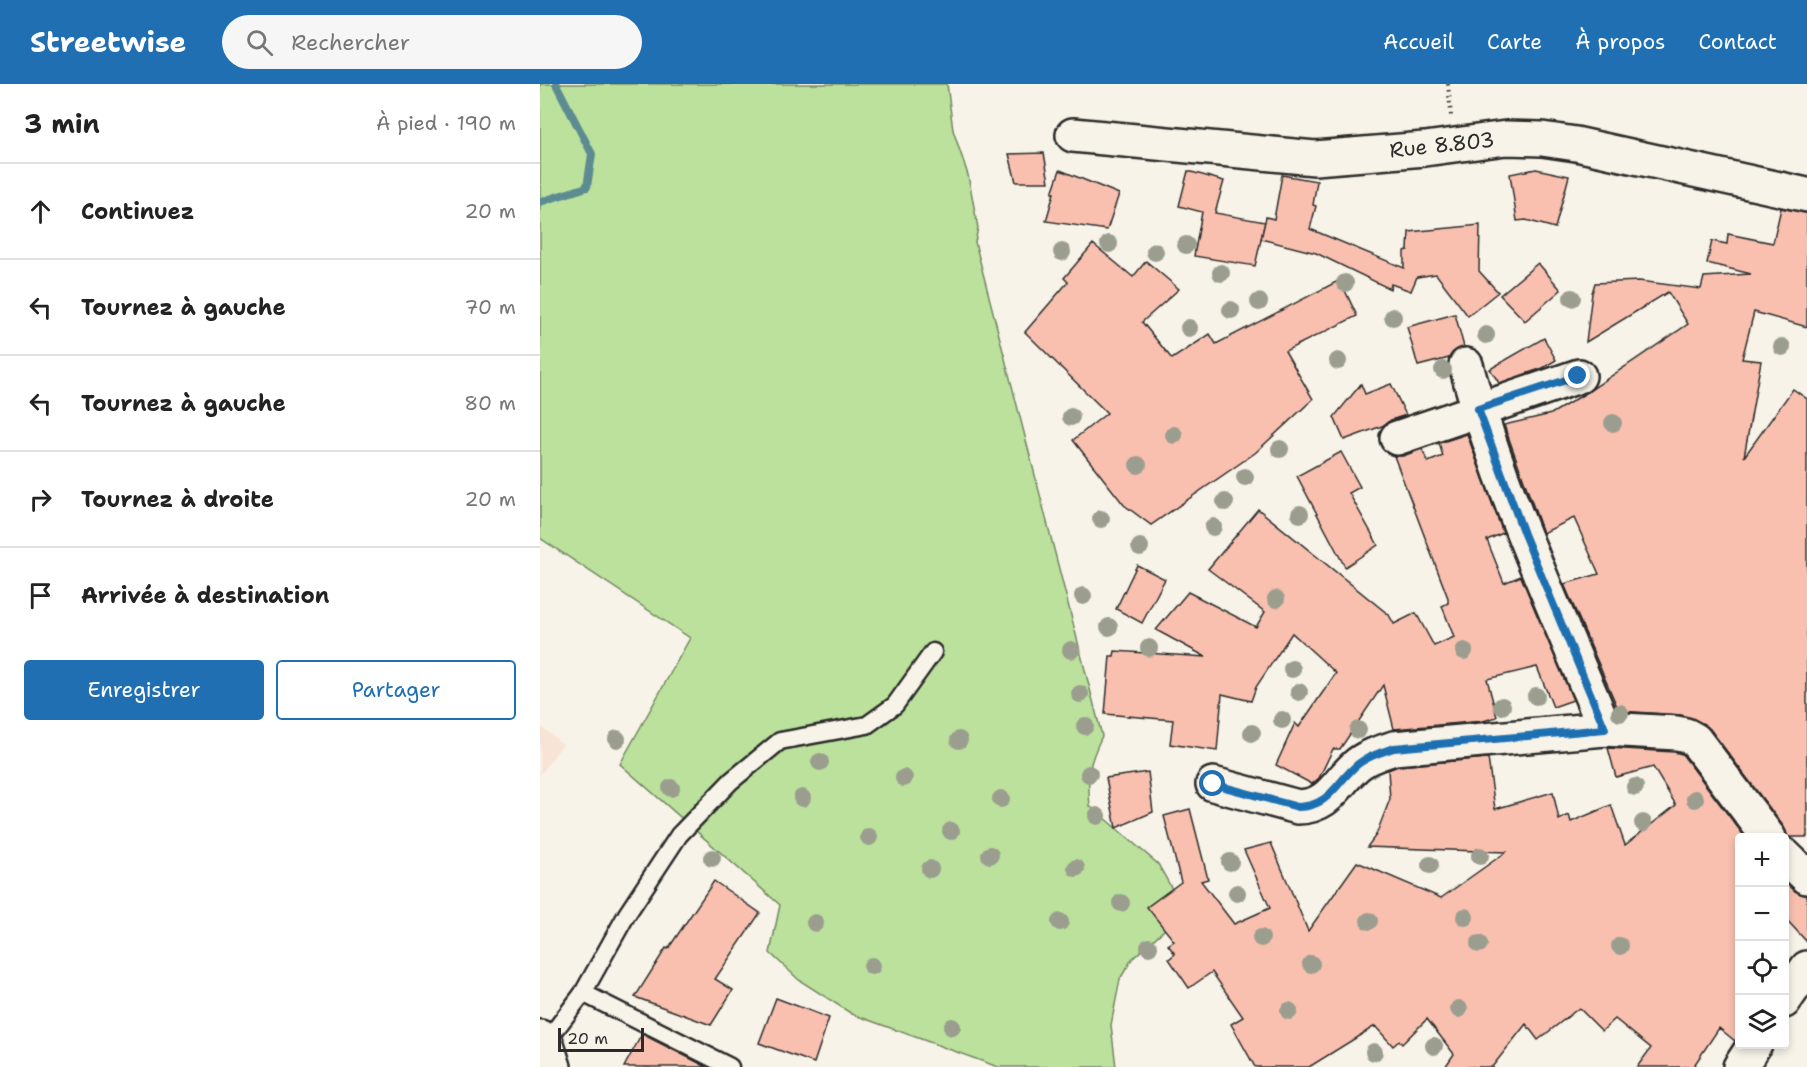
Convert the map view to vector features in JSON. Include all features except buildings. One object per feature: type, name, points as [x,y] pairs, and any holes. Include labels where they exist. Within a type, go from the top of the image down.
[{"type":"street","name":"Rue 8.803","points":[[1073,135],[1315,158],[1425,149],[1506,138],[1542,139],[1588,146],[1807,195]]},
{"type":"street","points":[[1466,365],[1478,409],[1524,534],[1605,729]]},
{"type":"street","points":[[1397,438],[1578,376]]},
{"type":"street","points":[[1213,784],[1298,807],[1311,807],[1324,801],[1359,763],[1394,748],[1605,729],[1677,733],[1695,740],[1766,833]]},
{"type":"street","points":[[1789,859],[1807,877]]},
{"type":"street","points":[[1789,995],[1807,968]]},
{"type":"street","points":[[1740,1067],[1752,1049]]},
{"type":"lane","points":[[547,1049],[583,993],[627,914],[679,835],[731,781],[780,741],[867,725],[895,705],[933,651]]},
{"type":"lane","points":[[583,993],[730,1067]]},
{"type":"shaded area","points":[[540,726],[563,744],[540,775]]},
{"type":"green space","points":[[540,84],[947,84],[953,130],[968,175],[978,228],[975,242],[1102,736],[1090,770],[1090,806],[1158,864],[1172,889],[1165,929],[1132,959],[1120,979],[1111,1025],[1116,1067],[998,1067],[852,1014],[799,980],[770,953],[780,905],[620,764],[690,638],[540,538]]},
{"type":"waterway","points":[[540,202],[587,187],[592,154],[556,84]]},
{"type":"route","points":[[1213,784],[1298,807],[1311,807],[1324,801],[1359,763],[1394,748],[1605,729],[1524,534],[1478,409],[1578,376]]}]
